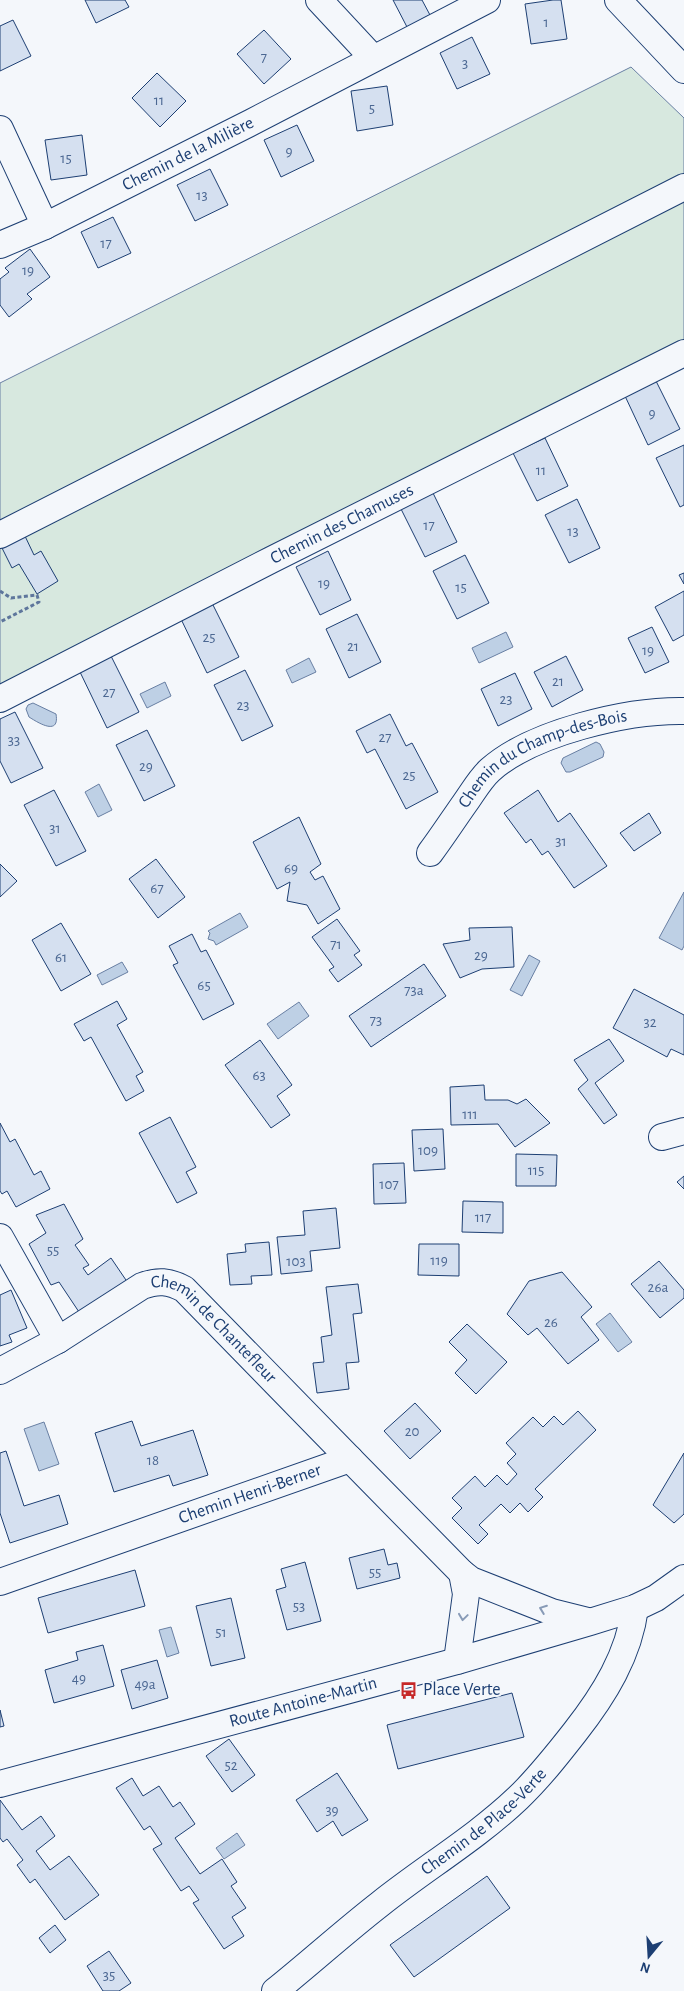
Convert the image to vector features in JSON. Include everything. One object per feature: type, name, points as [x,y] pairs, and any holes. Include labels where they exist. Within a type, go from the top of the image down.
[{"type":"street","points":[[319,0],[373,58]]},
{"type":"street","name":"Chemin de la Milière","points":[[0,245],[44,226],[487,0]]},
{"type":"street","points":[[618,0],[684,70]]},
{"type":"street","points":[[0,129],[44,226]]},
{"type":"street","points":[[0,535],[684,187]]},
{"type":"street","name":"Chemin des Chamuses","points":[[0,699],[271,560],[684,353]]},
{"type":"street","name":"Chemin du Champ-des-Bois","points":[[430,853],[484,777],[497,765],[518,752],[568,730],[623,716],[684,711]]},
{"type":"street","points":[[0,1237],[58,1340]]},
{"type":"street","name":"Chemin de Chantefleur","points":[[0,1371],[58,1340],[142,1286],[155,1282],[171,1283],[184,1289],[350,1459]]},
{"type":"street","points":[[350,1459],[462,1574],[482,1585],[552,1612],[590,1622]]},
{"type":"street","name":"Chemin Henri-Berner","points":[[0,1582],[350,1459]]},
{"type":"street","points":[[457,1661],[466,1594],[462,1574]]},
{"type":"street","name":"Route Antoine-Martin","points":[[0,1784],[457,1661],[590,1622],[635,1608],[656,1598],[684,1578]]},
{"type":"street","name":"Chemin de Place-Verte","points":[[275,1991],[380,1903],[482,1829],[517,1799],[533,1782],[603,1695],[627,1643],[633,1624],[635,1608]]},
{"type":"path","points":[[0,591],[11,598],[37,595],[39,602],[0,622]]},
{"type":"shaded area","points":[[631,67],[684,118],[684,353],[0,688],[0,383]]},
{"type":"water","points":[[506,632],[513,647],[479,663],[472,648]]},
{"type":"water","points":[[309,658],[316,672],[292,683],[286,670]]},
{"type":"water","points":[[165,682],[171,696],[147,708],[140,694]]},
{"type":"water","points":[[33,703],[56,714],[55,725],[47,726],[29,717],[26,709],[28,705]]},
{"type":"water","points":[[596,742],[600,744],[604,752],[603,757],[570,772],[566,772],[561,763],[563,758]]},
{"type":"water","points":[[99,784],[112,810],[98,817],[85,792]]},
{"type":"water","points":[[684,892],[684,946],[682,950],[659,938]]},
{"type":"water","points":[[240,913],[248,927],[216,945],[214,941],[208,939],[210,933],[208,931]]},
{"type":"water","points":[[529,955],[540,961],[522,996],[510,990]]},
{"type":"water","points":[[122,962],[128,972],[102,985],[97,975]]},
{"type":"water","points":[[299,1002],[309,1016],[278,1039],[267,1024]]},
{"type":"water","points":[[610,1313],[632,1342],[618,1352],[596,1324]]},
{"type":"water","points":[[44,1422],[59,1464],[39,1471],[24,1429]]},
{"type":"water","points":[[171,1627],[179,1653],[167,1657],[159,1630]]},
{"type":"water","points":[[237,1833],[245,1845],[224,1859],[216,1848]]},
{"type":"building","points":[[85,0],[125,0],[129,7],[96,23]]},
{"type":"building","points":[[393,0],[422,0],[430,15],[407,27]]},
{"type":"building","points":[[561,0],[567,39],[531,44],[525,4]]},
{"type":"building","points":[[13,20],[31,56],[0,71],[0,26]]},
{"type":"building","points":[[264,30],[291,59],[264,84],[237,54]]},
{"type":"building","points":[[472,37],[490,74],[457,89],[440,53]]},
{"type":"building","points":[[157,73],[186,101],[160,127],[132,98]]},
{"type":"building","points":[[387,86],[393,125],[357,131],[351,91]]},
{"type":"building","points":[[297,125],[314,161],[281,177],[264,140]]},
{"type":"building","points":[[82,135],[87,175],[51,180],[45,140]]},
{"type":"building","points":[[210,169],[228,205],[195,221],[177,185]]},
{"type":"building","points":[[113,217],[131,253],[98,268],[81,232]]},
{"type":"building","points":[[30,249],[50,277],[27,294],[32,299],[9,317],[0,305],[0,279],[9,272],[5,268]]},
{"type":"building","points":[[656,381],[680,429],[648,445],[625,396]]},
{"type":"building","points":[[545,438],[568,486],[537,501],[513,453]]},
{"type":"building","points":[[684,445],[684,505],[680,507],[656,458]]},
{"type":"building","points":[[433,493],[457,542],[425,557],[401,509]]},
{"type":"building","points":[[577,499],[600,548],[569,563],[545,515]]},
{"type":"building","points":[[24,534],[34,555],[41,551],[58,581],[37,594],[19,564],[12,568],[1,546]]},
{"type":"building","points":[[328,551],[351,600],[320,615],[296,567]]},
{"type":"building","points":[[465,555],[489,603],[457,619],[433,571]]},
{"type":"building","points":[[684,573],[684,584],[679,575]]},
{"type":"building","points":[[684,591],[684,635],[673,641],[655,607]]},
{"type":"building","points":[[211,601],[239,657],[207,673],[180,617]]},
{"type":"building","points":[[357,614],[381,662],[349,678],[326,629]]},
{"type":"building","points":[[652,627],[669,662],[645,673],[628,638]]},
{"type":"building","points":[[111,656],[139,712],[107,728],[80,672]]},
{"type":"building","points":[[566,656],[583,690],[552,707],[534,672]]},
{"type":"building","points":[[245,670],[273,726],[242,741],[214,685]]},
{"type":"building","points":[[515,673],[532,709],[498,726],[481,689]]},
{"type":"building","points":[[15,712],[43,768],[11,783],[0,761],[0,719]]},
{"type":"building","points":[[390,714],[406,746],[412,743],[438,792],[406,809],[375,749],[367,753],[356,731]]},
{"type":"building","points":[[147,730],[175,786],[144,801],[116,745]]},
{"type":"building","points":[[54,790],[86,851],[56,866],[24,805]]},
{"type":"building","points":[[538,790],[558,822],[570,813],[607,866],[574,888],[548,851],[542,855],[531,839],[526,843],[504,813]]},
{"type":"building","points":[[649,813],[661,833],[634,851],[620,833]]},
{"type":"building","points":[[299,817],[321,864],[310,872],[315,880],[323,876],[340,909],[318,924],[307,905],[287,901],[290,882],[277,889],[253,842]]},
{"type":"building","points":[[156,859],[185,897],[158,918],[129,879]]},
{"type":"building","points":[[0,864],[17,881],[0,897]]},
{"type":"building","points":[[337,919],[360,951],[354,955],[362,965],[338,982],[329,970],[334,967],[312,937]]},
{"type":"building","points":[[61,923],[91,974],[61,991],[32,940]]},
{"type":"building","points":[[512,927],[514,967],[482,969],[460,978],[443,944],[470,940],[469,928]]},
{"type":"building","points":[[192,934],[201,952],[206,950],[234,1004],[203,1020],[173,965],[178,963],[169,946]]},
{"type":"building","points":[[424,964],[446,996],[371,1047],[349,1016]]},
{"type":"building","points":[[634,989],[684,1015],[684,1055],[671,1049],[667,1057],[613,1028]]},
{"type":"building","points":[[117,1001],[127,1019],[117,1025],[143,1072],[136,1076],[144,1091],[126,1101],[91,1037],[84,1041],[74,1024]]},
{"type":"building","points":[[609,1039],[624,1061],[595,1083],[617,1115],[604,1124],[578,1089],[588,1080],[574,1060]]},
{"type":"building","points":[[260,1040],[292,1085],[277,1096],[290,1115],[271,1128],[225,1065]]},
{"type":"building","points":[[484,1085],[485,1100],[508,1100],[517,1104],[526,1099],[550,1123],[515,1147],[498,1124],[451,1125],[450,1087]]},
{"type":"building","points":[[170,1117],[196,1167],[186,1172],[197,1193],[177,1203],[139,1133]]},
{"type":"building","points":[[0,1123],[10,1142],[15,1139],[34,1175],[41,1171],[50,1189],[16,1207],[7,1191],[2,1194],[0,1191]]},
{"type":"building","points":[[443,1129],[445,1169],[414,1171],[412,1130]]},
{"type":"building","points":[[516,1154],[557,1155],[556,1186],[516,1186]]},
{"type":"building","points":[[404,1163],[406,1203],[374,1204],[373,1164]]},
{"type":"building","points":[[684,1176],[684,1189],[677,1182]]},
{"type":"building","points":[[463,1201],[503,1202],[503,1233],[462,1232]]},
{"type":"building","points":[[64,1204],[83,1239],[75,1245],[89,1265],[83,1268],[88,1275],[111,1258],[128,1283],[81,1315],[59,1282],[51,1285],[29,1244],[46,1233],[36,1215]]},
{"type":"building","points":[[336,1208],[340,1248],[310,1251],[312,1271],[281,1274],[277,1237],[305,1235],[303,1211]]},
{"type":"building","points":[[269,1242],[272,1275],[251,1276],[252,1284],[230,1285],[227,1254],[246,1252],[245,1244]]},
{"type":"building","points":[[419,1244],[459,1244],[459,1276],[418,1275]]},
{"type":"building","points":[[659,1261],[684,1290],[684,1298],[660,1318],[631,1284]]},
{"type":"building","points":[[562,1272],[592,1307],[581,1317],[599,1340],[568,1364],[537,1328],[528,1335],[507,1314],[529,1281]]},
{"type":"building","points":[[358,1284],[362,1313],[353,1314],[359,1362],[346,1363],[349,1389],[317,1393],[313,1363],[324,1362],[321,1337],[332,1335],[326,1287]]},
{"type":"building","points":[[11,1290],[27,1328],[9,1335],[12,1342],[0,1346],[0,1295]]},
{"type":"building","points":[[467,1324],[507,1362],[476,1394],[455,1373],[467,1360],[449,1342]]},
{"type":"building","points":[[415,1403],[441,1431],[410,1459],[384,1431]]},
{"type":"building","points":[[578,1411],[596,1430],[535,1489],[543,1497],[528,1512],[520,1503],[510,1513],[501,1504],[479,1525],[488,1534],[478,1544],[452,1518],[462,1508],[452,1498],[475,1476],[485,1487],[497,1475],[507,1485],[517,1474],[507,1463],[516,1454],[506,1443],[533,1417],[543,1427],[554,1416],[563,1425]]},
{"type":"building","points":[[132,1421],[141,1446],[193,1430],[208,1475],[173,1486],[169,1475],[114,1492],[95,1433]]},
{"type":"building","points":[[6,1451],[24,1506],[59,1495],[68,1524],[10,1543],[0,1513],[0,1453]]},
{"type":"building","points":[[684,1453],[684,1514],[674,1523],[653,1505]]},
{"type":"building","points":[[384,1549],[388,1565],[397,1563],[400,1578],[357,1589],[349,1558]]},
{"type":"building","points":[[305,1562],[321,1621],[287,1630],[276,1590],[286,1587],[281,1569]]},
{"type":"building","points":[[135,1570],[145,1606],[48,1633],[38,1598]]},
{"type":"building","points":[[231,1598],[245,1658],[211,1666],[196,1606]]},
{"type":"building","points":[[103,1645],[114,1686],[54,1703],[45,1670],[78,1660],[76,1652]]},
{"type":"building","points":[[157,1660],[168,1698],[132,1709],[121,1670]]},
{"type":"building","points":[[512,1693],[524,1737],[398,1769],[387,1725]]},
{"type":"building","points":[[0,1710],[4,1726],[0,1727]]},
{"type":"building","points":[[229,1739],[255,1775],[232,1792],[206,1756]]},
{"type":"building","points":[[337,1773],[368,1820],[342,1836],[333,1821],[317,1832],[296,1800]]},
{"type":"building","points":[[132,1778],[143,1796],[159,1786],[173,1807],[180,1802],[195,1824],[175,1838],[200,1874],[222,1859],[237,1882],[231,1886],[246,1908],[232,1917],[244,1936],[224,1949],[193,1903],[199,1900],[189,1886],[181,1891],[153,1849],[162,1844],[150,1826],[144,1830],[116,1788]]},
{"type":"building","points":[[0,1800],[22,1830],[41,1816],[55,1836],[36,1851],[50,1870],[69,1856],[99,1895],[65,1920],[35,1879],[30,1883],[17,1865],[23,1860],[7,1839],[3,1842],[0,1838]]},
{"type":"building","points":[[487,1876],[510,1908],[414,1977],[390,1945]]},
{"type":"building","points":[[55,1925],[66,1940],[50,1953],[39,1938]]},
{"type":"building","points":[[109,1951],[131,1983],[119,1991],[103,1991],[87,1966]]},
{"type":"place","name":"Place Verte","points":[[409,1690]]}]
